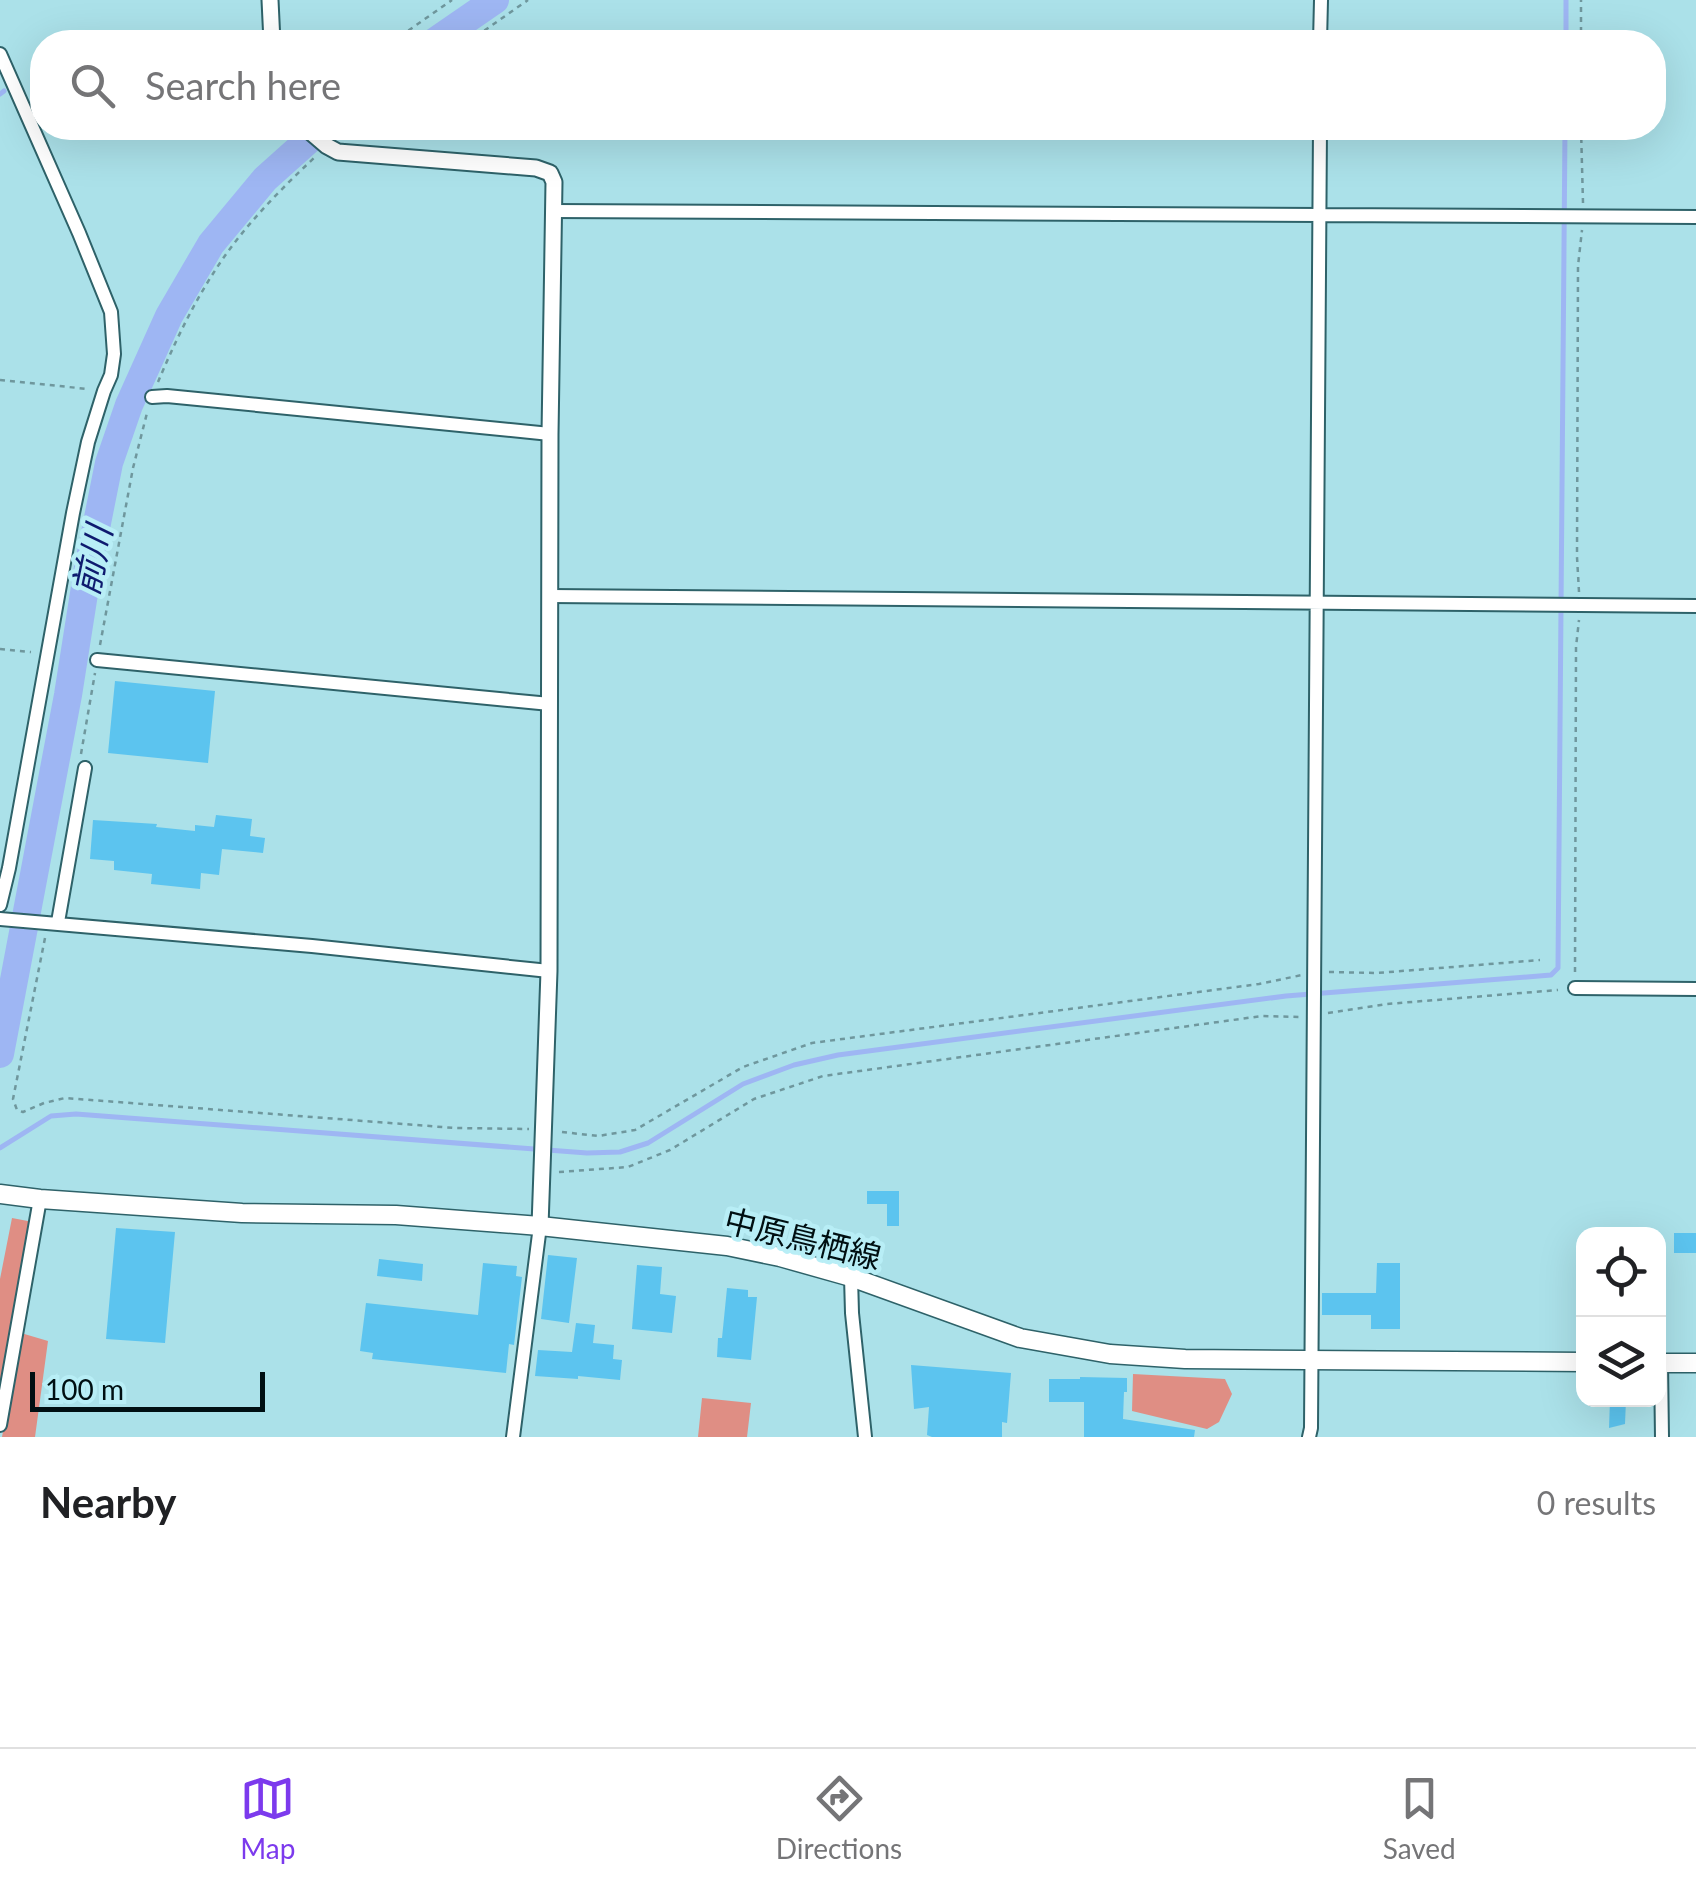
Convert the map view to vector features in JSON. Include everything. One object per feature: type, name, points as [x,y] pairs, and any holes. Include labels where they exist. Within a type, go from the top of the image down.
[{"type":"main road","name":"中原鳥栖線","points":[[6,1195],[242,1213],[396,1215],[727,1246],[850,1277],[1020,1338],[1110,1354],[1185,1359],[1576,1362]]},
{"type":"main road","points":[[1666,1363],[1696,1363]]},
{"type":"street","points":[[270,0],[271,30]]},
{"type":"street","points":[[1320,0],[1320,30]]},
{"type":"street","points":[[0,54],[30,122]]},
{"type":"street","points":[[0,905],[77,495],[114,354],[111,312],[38,140]]},
{"type":"street","points":[[320,140],[338,152],[536,168],[550,173],[554,182],[549,971],[543,1167],[540,1226],[513,1437]]},
{"type":"street","points":[[1309,1437],[1320,140]]},
{"type":"street","points":[[553,211],[1696,217]]},
{"type":"street","points":[[152,397],[550,434]]},
{"type":"street","points":[[550,596],[1696,606]]},
{"type":"street","points":[[97,660],[550,704]]},
{"type":"street","points":[[58,922],[85,768]]},
{"type":"street","points":[[6,919],[549,971]]},
{"type":"street","points":[[1575,988],[1696,989]]},
{"type":"street","points":[[0,1425],[40,1199]]},
{"type":"street","points":[[850,1277],[865,1437]]},
{"type":"street","points":[[1661,1407],[1662,1437]]},
{"type":"path","points":[[409,30],[452,0]]},
{"type":"path","points":[[485,30],[528,0]]},
{"type":"path","points":[[1581,0],[1581,30]]},
{"type":"path","points":[[543,1167],[558,1172],[628,1167],[670,1150],[754,1099],[823,1076],[1262,1016],[1575,988],[1576,647],[1580,604],[1576,558],[1578,266],[1584,216],[1581,140]]},
{"type":"path","points":[[85,768],[81,754],[97,660],[133,468],[152,397],[170,353],[216,268],[272,198],[327,146]]},
{"type":"path","points":[[0,380],[104,391]]},
{"type":"path","points":[[0,649],[48,654]]},
{"type":"path","points":[[58,922],[46,932],[13,1099],[16,1110],[23,1112],[65,1098],[598,1136],[635,1130],[743,1068],[812,1043],[1313,976],[1540,960]]},
{"type":"shaded area","points":[[12,1218],[33,1222],[0,1391],[0,1279]]},
{"type":"shaded area","points":[[21,1333],[48,1341],[35,1437],[2,1437]]},
{"type":"shaded area","points":[[1133,1374],[1225,1379],[1232,1394],[1219,1422],[1207,1429],[1132,1411]]},
{"type":"shaded area","points":[[702,1398],[751,1403],[747,1437],[698,1437]]},
{"type":"building","points":[[115,681],[215,691],[208,763],[108,753]]},
{"type":"building","points":[[216,815],[252,819],[250,836],[265,838],[263,853],[222,849],[219,875],[201,873],[200,889],[151,884],[152,874],[114,870],[114,861],[90,859],[93,820],[195,831],[195,825],[214,827]]},
{"type":"building","points":[[867,1191],[899,1191],[899,1226],[887,1226],[887,1204],[867,1204]]},
{"type":"building","points":[[116,1228],[175,1232],[165,1343],[106,1339]]},
{"type":"building","points":[[1674,1233],[1696,1233],[1696,1253],[1674,1253]]},
{"type":"building","points":[[548,1255],[577,1258],[569,1323],[541,1319]]},
{"type":"building","points":[[379,1259],[423,1264],[422,1281],[377,1276]]},
{"type":"building","points":[[483,1263],[517,1266],[516,1276],[522,1277],[514,1345],[509,1344],[506,1373],[372,1359],[373,1353],[360,1351],[366,1303],[478,1315]]},
{"type":"building","points":[[1377,1263],[1400,1263],[1400,1329],[1371,1329],[1371,1315],[1322,1315],[1322,1293],[1376,1293]]},
{"type":"building","points":[[637,1265],[662,1267],[660,1294],[676,1296],[672,1333],[632,1329]]},
{"type":"building","points":[[727,1288],[748,1290],[748,1297],[757,1297],[751,1360],[717,1357]]},
{"type":"building","points":[[576,1323],[595,1325],[593,1343],[614,1345],[613,1359],[622,1360],[620,1380],[535,1376],[538,1350],[572,1352]]},
{"type":"building","points":[[911,1365],[1011,1373],[1007,1423],[1002,1422],[1002,1437],[927,1435],[929,1407],[914,1409]]},
{"type":"building","points":[[1127,1378],[1123,1419],[1195,1430],[1194,1437],[1084,1437],[1084,1402],[1049,1402],[1049,1379]]},
{"type":"building","points":[[1610,1407],[1626,1407],[1625,1424],[1609,1428]]},
{"type":"waterway","name":"前川","points":[[451,30],[495,0]]},
{"type":"waterway","points":[[1566,0],[1566,30]]},
{"type":"waterway","points":[[0,94],[4,91]]},
{"type":"waterway","name":"前川","points":[[0,1054],[109,463],[129,405],[169,316],[211,244],[265,179],[309,140]]},
{"type":"waterway","points":[[0,1148],[51,1116],[76,1114],[587,1153],[620,1152],[648,1143],[743,1084],[794,1065],[838,1055],[1286,996],[1551,975],[1558,968],[1565,140]]}]
